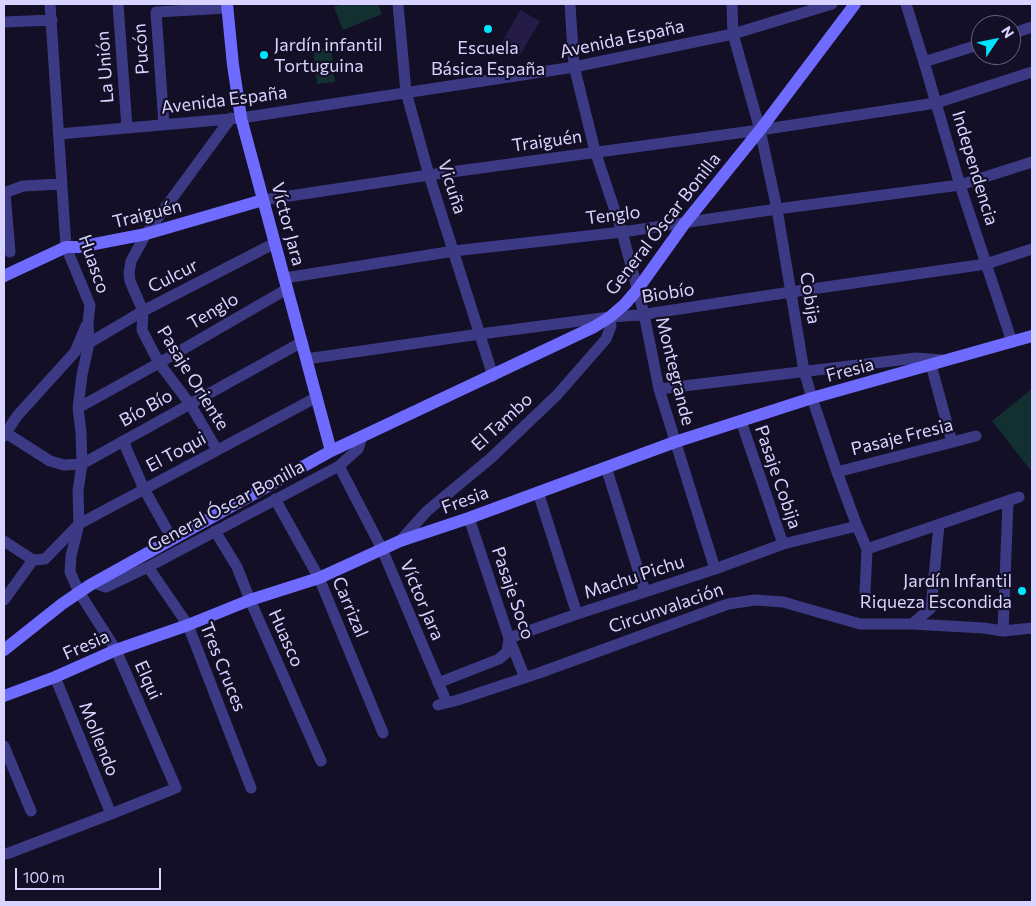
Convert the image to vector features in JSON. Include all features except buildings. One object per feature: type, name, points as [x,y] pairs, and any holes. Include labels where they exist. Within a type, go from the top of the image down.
[{"type":"main road","name":"General Óscar Bonilla","points":[[4,650],[79,592],[331,451],[594,328],[610,317],[637,290],[686,222],[760,130],[855,4]]},
{"type":"main road","name":"Víctor Jara","points":[[227,6],[236,118],[263,200],[331,451]]},
{"type":"main road","name":"Traiguén","points":[[4,276],[66,247],[78,247],[146,234],[263,200]]},
{"type":"main road","name":"Fresia","points":[[4,696],[56,677],[116,650],[250,600],[319,578],[400,541],[469,518],[675,442],[812,398],[1032,336]]},
{"type":"street","name":"Huasco","points":[[50,4],[66,247],[90,305],[88,322],[89,343],[82,375],[78,408],[82,464],[78,491],[79,524],[71,556],[70,572],[79,592]]},
{"type":"street","name":"La Unión","points":[[118,4],[127,128]]},
{"type":"street","name":"Vicuña","points":[[398,4],[406,92],[429,175],[493,376]]},
{"type":"street","name":"Montegrande","points":[[570,4],[574,68],[596,151],[622,232],[644,314],[659,389],[714,570]]},
{"type":"street","name":"Cobija","points":[[732,4],[733,34],[760,130],[777,209],[804,371],[857,526],[868,549],[865,594]]},
{"type":"street","name":"Avenida España","points":[[58,134],[236,118],[574,68],[733,34],[832,4]]},
{"type":"street","name":"Independencia","points":[[906,4],[960,184],[1012,342]]},
{"type":"street","name":"Pucón","points":[[164,125],[156,12],[227,6]]},
{"type":"street","points":[[4,22],[52,20]]},
{"type":"street","points":[[924,62],[971,47]]},
{"type":"street","name":"Traiguén","points":[[263,200],[596,151],[760,130],[936,103],[1032,72]]},
{"type":"street","name":"Pasaje Oriente","points":[[218,450],[190,404],[159,363],[142,330],[143,311],[130,281],[129,273],[130,262],[146,234],[236,118]]},
{"type":"street","name":"Tenglo","points":[[78,408],[159,363],[286,283],[454,251],[622,232],[960,184],[1032,162]]},
{"type":"street","points":[[10,252],[4,193],[23,186],[62,184]]},
{"type":"street","name":"Culcur","points":[[89,343],[143,311],[275,243]]},
{"type":"street","name":"Biobío","points":[[306,359],[480,334],[644,314],[986,264],[1032,249]]},
{"type":"street","name":"El Tambo","points":[[400,541],[427,511],[491,458],[557,395],[606,339],[610,326],[610,317]]},
{"type":"street","points":[[82,464],[64,465],[50,460],[5,434],[17,416],[75,352],[88,322]]},
{"type":"street","name":"Bío Bío","points":[[82,464],[302,342]]},
{"type":"street","name":"Fresia","points":[[659,389],[916,358],[947,360]]},
{"type":"street","points":[[931,365],[952,442]]},
{"type":"street","name":"El Toqui","points":[[33,560],[45,559],[79,524],[317,397]]},
{"type":"street","name":"Pasaje Cobija","points":[[741,422],[783,544]]},
{"type":"street","name":"Pasaje Fresia","points":[[838,472],[976,436]]},
{"type":"street","name":"General Óscar Bonilla","points":[[94,583],[106,587],[148,567],[339,466],[358,448],[362,437]]},
{"type":"street","points":[[123,441],[144,489],[166,528]]},
{"type":"street","name":"Víctor Jara","points":[[339,466],[382,549],[438,684],[441,700]]},
{"type":"street","points":[[606,467],[645,592]]},
{"type":"street","points":[[538,492],[577,614]]},
{"type":"street","points":[[868,549],[1014,499],[1003,631]]},
{"type":"street","name":"Carrizal","points":[[275,500],[319,578],[383,733]]},
{"type":"street","name":"Pasaje Soco","points":[[469,518],[509,638],[525,678]]},
{"type":"street","points":[[912,624],[931,608],[939,525]]},
{"type":"street","name":"Machu Pichu","points":[[509,638],[714,570],[783,544],[857,526]]},
{"type":"street","name":"Huasco","points":[[215,531],[237,567],[321,761]]},
{"type":"street","points":[[4,541],[33,560],[4,600]]},
{"type":"street","name":"Tres Cruces","points":[[148,567],[188,624],[251,788]]},
{"type":"street","name":"Elqui","points":[[79,592],[116,650],[176,788],[111,814]]},
{"type":"street","name":"Circunvalación","points":[[441,700],[458,700],[525,678],[728,604],[754,600],[783,602],[860,624],[912,624],[984,628],[1003,631],[1032,628]]},
{"type":"street","points":[[438,684],[499,659],[507,652],[509,638]]},
{"type":"street","name":"Mollendo","points":[[56,677],[111,814]]},
{"type":"street","points":[[4,746],[31,812]]},
{"type":"street","points":[[5,855],[111,814]]},
{"type":"green space","points":[[342,4],[378,4],[382,14],[343,30],[334,7]]},
{"type":"green space","points":[[331,48],[335,82],[317,84],[313,50]]},
{"type":"green space","points":[[1032,389],[1032,472],[992,421]]},
{"type":"place","name":"Escuela Básica España","points":[[488,29]]},
{"type":"place","name":"Jardín infantil Tortuguina","points":[[264,55]]},
{"type":"place","name":"Jardín Infantil Riqueza Escondida","points":[[1022,591]]}]
